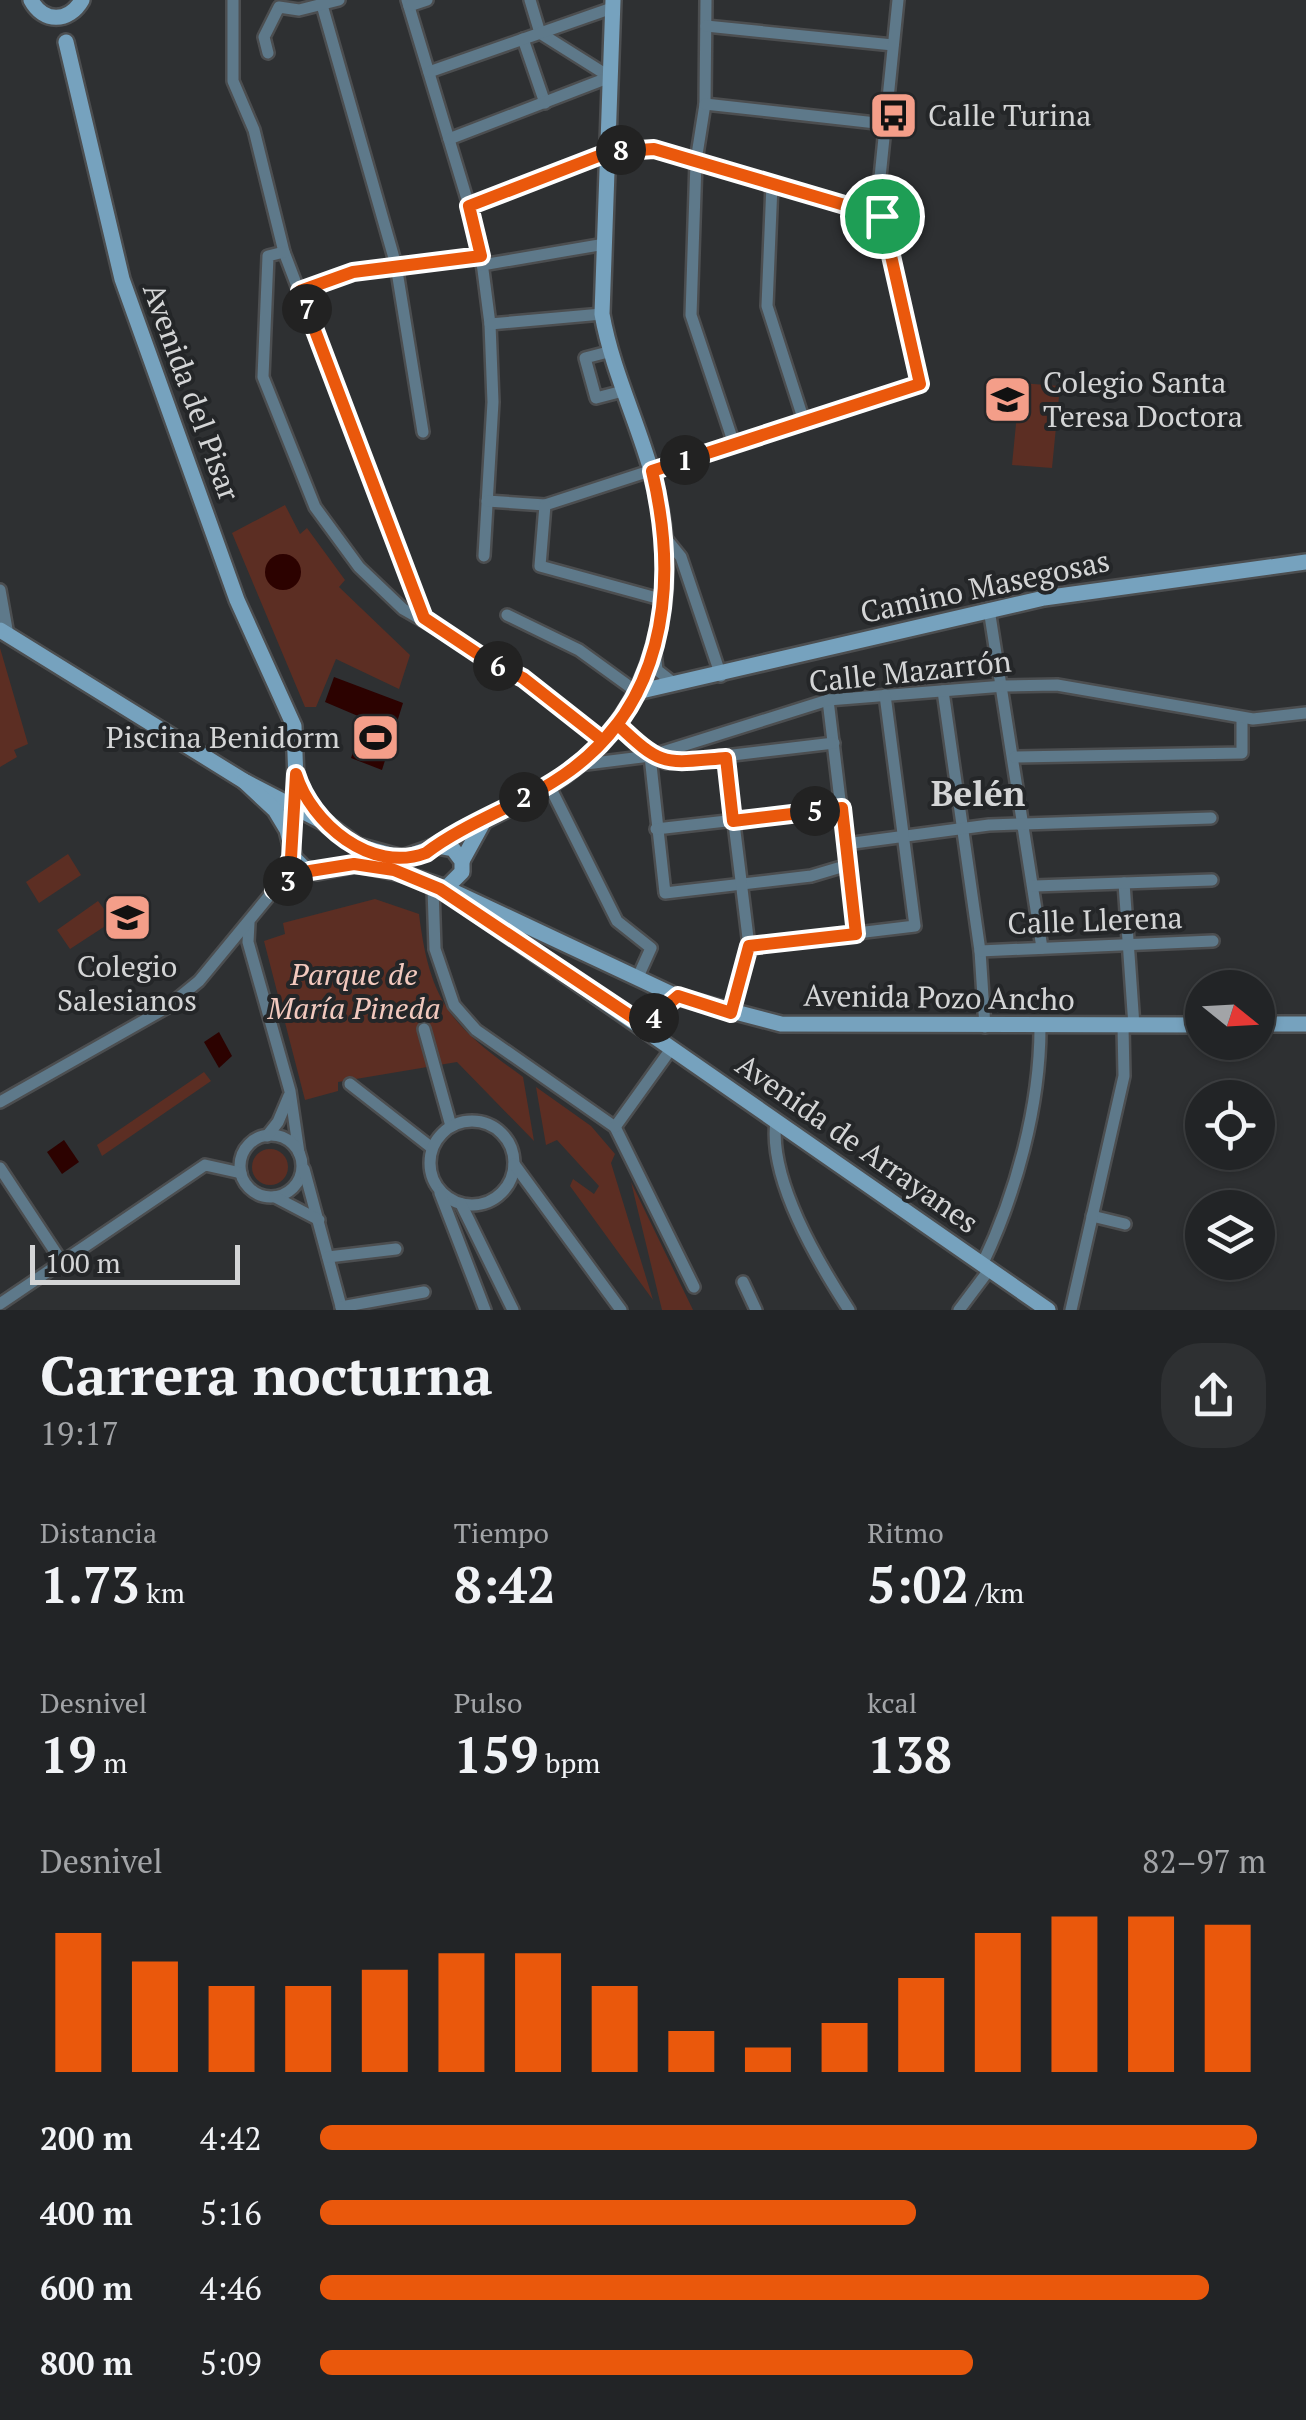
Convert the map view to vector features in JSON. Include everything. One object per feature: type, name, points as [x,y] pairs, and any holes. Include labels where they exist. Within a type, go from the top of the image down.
[{"type":"street","points":[[31,0],[42,14],[62,18],[82,0]]},
{"type":"street","points":[[233,0],[233,81],[254,130],[284,252],[424,618]]},
{"type":"street","points":[[268,53],[264,37],[279,8],[299,10],[339,0]]},
{"type":"street","points":[[428,0],[408,3],[469,206],[482,260],[490,324],[492,402],[484,556]]},
{"type":"street","points":[[530,0],[540,33],[610,77]]},
{"type":"street","points":[[706,0],[705,104],[696,161],[691,315],[734,444]]},
{"type":"street","points":[[487,501],[544,505],[920,384],[878,197],[898,0]]},
{"type":"street","points":[[429,72],[612,4],[602,314],[608,352],[652,471],[664,536],[664,600],[655,648],[637,692],[617,724],[578,765],[428,851],[420,871],[436,887],[435,949],[454,1005],[476,1030],[615,1127],[694,1287]]},
{"type":"street","points":[[322,5],[396,265],[423,432]]},
{"type":"street","name":"Avenida del Pisar","points":[[62,18],[122,279],[237,600],[290,716],[296,808],[292,845],[274,890]]},
{"type":"street","points":[[706,26],[893,45]]},
{"type":"street","points":[[523,39],[544,103]]},
{"type":"street","points":[[449,139],[610,77]]},
{"type":"street","points":[[705,104],[885,124]]},
{"type":"street","points":[[469,206],[609,152],[654,149],[882,216]]},
{"type":"street","points":[[772,184],[767,306],[804,421]]},
{"type":"street","points":[[300,291],[353,272],[396,265],[482,260],[605,244]]},
{"type":"street","points":[[284,252],[268,256],[263,377],[284,438],[315,507],[359,567],[404,609],[523,678],[603,741]]},
{"type":"street","points":[[490,324],[602,314]]},
{"type":"street","points":[[608,352],[584,358],[596,398],[622,391]]},
{"type":"street","points":[[544,505],[540,566],[664,600]]},
{"type":"street","points":[[664,536],[681,557],[721,676]]},
{"type":"street","name":"Camino Masegosas","points":[[637,692],[721,676],[989,609],[1306,562]]},
{"type":"street","points":[[0,590],[4,633],[339,835],[390,856],[450,848],[475,901]]},
{"type":"street","points":[[989,609],[1042,948]]},
{"type":"street","points":[[507,615],[580,650],[637,692]]},
{"type":"street","points":[[655,648],[657,670],[679,685]]},
{"type":"street","name":"Calle Mazarrón","points":[[650,756],[828,700],[1004,686],[1057,685],[1242,718],[1306,712]]},
{"type":"street","points":[[943,691],[980,951],[985,1027]]},
{"type":"street","points":[[749,946],[915,926],[885,696]]},
{"type":"street","points":[[828,700],[856,934]]},
{"type":"street","points":[[1015,757],[1242,752],[1242,718]]},
{"type":"street","points":[[617,724],[650,756],[665,893],[811,876],[848,864]]},
{"type":"street","name":"Calle Mazarrón","points":[[650,756],[666,763],[834,742]]},
{"type":"street","points":[[578,765],[650,756]]},
{"type":"street","points":[[726,758],[749,946],[731,1013]]},
{"type":"street","points":[[276,798],[288,793],[296,767]]},
{"type":"street","name":"Avenida del Pisar","points":[[296,767],[305,801],[322,822]]},
{"type":"street","points":[[244,781],[275,810],[298,864],[310,871]]},
{"type":"street","points":[[549,785],[617,922],[651,948],[643,982],[658,1003],[655,1016]]},
{"type":"street","points":[[656,829],[842,808]]},
{"type":"street","points":[[436,887],[461,870],[486,817]]},
{"type":"street","points":[[846,844],[1024,824],[1211,818]]},
{"type":"street","points":[[292,845],[304,824],[322,822]]},
{"type":"street","points":[[330,868],[341,853],[339,835]]},
{"type":"street","points":[[0,1102],[166,1008],[199,981],[274,890],[310,871],[372,866],[436,887]]},
{"type":"street","points":[[1034,886],[1212,880]]},
{"type":"street","points":[[1072,1310],[1124,1076],[1128,944],[1124,883]]},
{"type":"street","name":"Avenida Pozo Ancho","points":[[436,887],[475,901],[678,996],[781,1024],[1040,1028],[1185,1025]]},
{"type":"street","name":"Avenida de Arrayanes","points":[[436,887],[1048,1310]]},
{"type":"street","points":[[250,919],[248,942],[290,1092],[301,1158],[342,1308],[393,1304],[424,1292]]},
{"type":"street","name":"Calle Llerena","points":[[980,951],[1213,941]]},
{"type":"street","points":[[634,1023],[648,1024],[678,996]]},
{"type":"street","points":[[1275,1024],[1306,1024]]},
{"type":"street","points":[[959,1310],[986,1268],[998,1231],[1040,1077],[1040,1028]]},
{"type":"street","points":[[424,1029],[452,1126]]},
{"type":"street","points":[[615,1127],[671,1049]]},
{"type":"street","points":[[350,1084],[432,1148]]},
{"type":"street","points":[[241,1173],[243,1153],[267,1136],[278,1122],[290,1092]]},
{"type":"street","points":[[461,1204],[474,1205],[497,1197],[512,1176],[512,1152],[499,1130],[476,1121],[452,1126],[432,1148],[430,1162],[485,1310]]},
{"type":"street","points":[[776,1121],[774,1138],[797,1219],[843,1308]]},
{"type":"street","points":[[267,1136],[286,1139],[301,1158]]},
{"type":"street","points":[[275,1197],[292,1190],[301,1158]]},
{"type":"street","points":[[514,1164],[621,1310]]},
{"type":"street","points":[[0,1304],[204,1166],[241,1173],[257,1194],[275,1197],[319,1220]]},
{"type":"street","points":[[0,1168],[62,1262]]},
{"type":"street","points":[[439,1189],[461,1204],[513,1310]]},
{"type":"street","points":[[1092,1216],[1125,1224]]},
{"type":"street","points":[[328,1258],[396,1249]]},
{"type":"street","points":[[743,1282],[756,1310]]},
{"type":"green space","points":[[1020,383],[1060,386],[1052,468],[1012,465]]},
{"type":"green space","points":[[285,505],[300,534],[307,528],[345,580],[339,587],[410,655],[399,689],[336,659],[316,707],[305,707],[232,533]]},
{"type":"green space","points":[[0,648],[28,744],[14,750],[17,757],[0,767]]},
{"type":"green space","points":[[68,854],[81,875],[39,903],[26,882]]},
{"type":"green space","name":"Parque de María Pineda","points":[[375,899],[419,914],[430,970],[448,1010],[478,1043],[523,1077],[534,1141],[457,1062],[338,1082],[338,1091],[305,1100],[264,941],[285,934],[283,923]]},
{"type":"green space","points":[[98,901],[113,921],[70,949],[57,930]]},
{"type":"green space","points":[[204,1072],[211,1081],[102,1156],[97,1145]]},
{"type":"green space","points":[[536,1087],[591,1126],[615,1154],[611,1163],[653,1300],[570,1186],[573,1179],[594,1194],[599,1186],[557,1140],[546,1145]]},
{"type":"green space","points":[[270,1149],[283,1154],[288,1167],[283,1180],[270,1185],[257,1180],[252,1167],[257,1154]]},
{"type":"green space","points":[[631,1182],[693,1310],[662,1310]]},
{"type":"shaded area","points":[[283,554],[296,559],[301,572],[296,585],[283,590],[270,585],[265,572],[270,559]]},
{"type":"shaded area","name":"Piscina Benidorm","points":[[334,677],[403,703],[382,770],[351,758],[365,719],[325,702]]},
{"type":"shaded area","points":[[219,1032],[232,1056],[219,1068],[204,1042]]},
{"type":"shaded area","points":[[64,1140],[79,1162],[62,1174],[47,1152]]},
{"type":"place","name":"Calle Turina","points":[[893,116]]},
{"type":"place","name":"Colegio Santa Teresa Doctora","points":[[1008,400]]},
{"type":"place","name":"Piscina Benidorm","points":[[375,738]]},
{"type":"place","name":"Colegio Salesianos","points":[[127,918]]},
{"type":"district","name":"Belén","points":[[978,794]]},
{"type":"route","points":[[882,216],[654,149],[621,150],[469,206],[481,256],[353,272],[300,291],[424,618],[487,660],[523,678],[603,741],[617,724],[650,756],[666,763],[726,758],[733,821],[842,808],[856,934],[749,946],[731,1013],[678,996],[644,1025],[634,1023],[440,889],[404,874],[342,864],[310,871],[274,890],[291,858],[296,774],[308,805],[339,835],[366,849],[408,858],[426,853],[549,785],[603,741],[637,692],[661,621],[667,565],[663,518],[652,471],[920,384],[882,216]]}]
